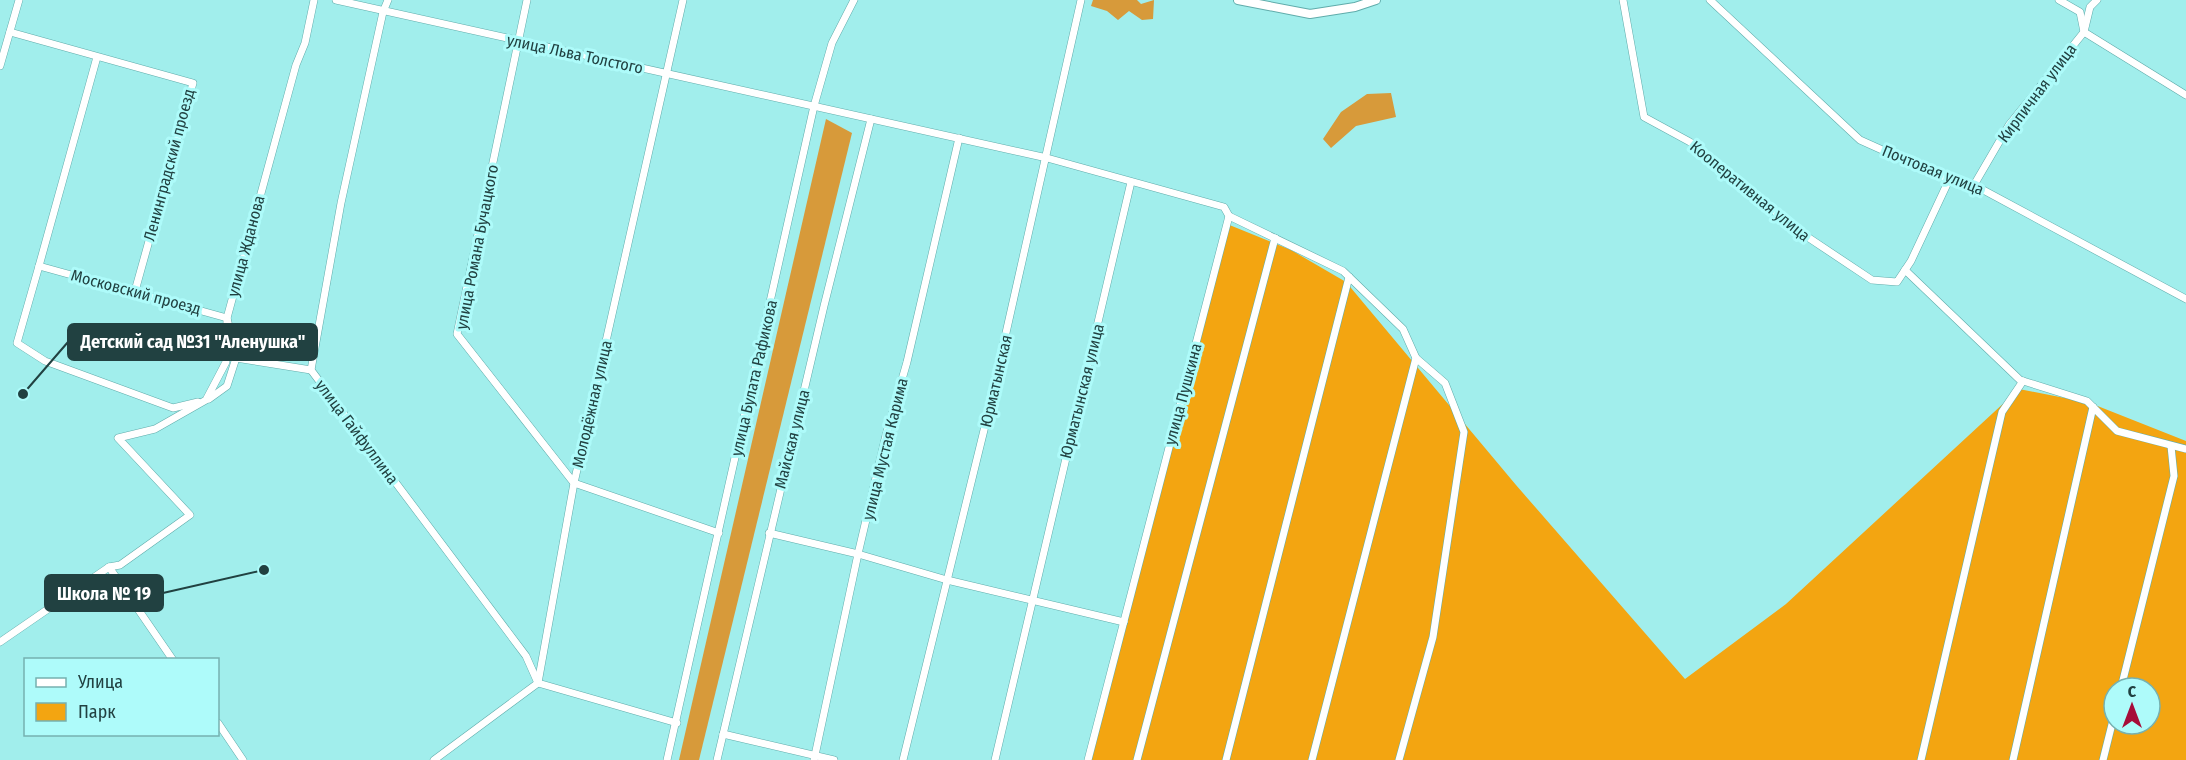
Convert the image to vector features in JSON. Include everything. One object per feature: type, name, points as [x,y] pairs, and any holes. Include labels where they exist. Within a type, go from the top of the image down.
[{"type":"street","points":[[0,66],[19,0]]},
{"type":"street","name":"улица Жданова","points":[[206,400],[226,362],[227,318],[296,65],[306,43],[314,0]]},
{"type":"street","name":"улица Льва Толстого","points":[[336,0],[1047,158]]},
{"type":"street","name":"улица Гайфуллина","points":[[388,0],[383,12],[341,203],[311,370],[526,656],[538,683]]},
{"type":"street","name":"улица Романа Бучацкого","points":[[527,0],[457,334],[574,483]]},
{"type":"street","name":"Молодёжная улица","points":[[538,683],[574,483],[683,0]]},
{"type":"street","name":"улица Булата Рафикова","points":[[667,760],[814,106],[832,43],[854,0]]},
{"type":"street","name":"Юрматынская","points":[[903,760],[1047,158],[1081,0]]},
{"type":"street","points":[[1238,0],[1310,14],[1355,7],[1376,0]]},
{"type":"street","name":"Кооперативная улица","points":[[1623,0],[1644,117],[1690,142],[1800,232],[1872,280],[1897,282],[1905,270]]},
{"type":"street","name":"Почтовая улица","points":[[1710,0],[1860,140],[1949,180],[1974,185],[2186,299]]},
{"type":"street","points":[[2059,0],[2080,12],[2084,32],[2186,95]]},
{"type":"street","name":"Кирпичная улица","points":[[1974,185],[2009,125],[2084,32],[2090,7],[2097,0]]},
{"type":"street","name":"Ленинградский проезд","points":[[10,32],[193,83],[135,291]]},
{"type":"street","points":[[97,57],[17,344],[45,361],[173,408],[206,400]]},
{"type":"street","name":"Майская улица","points":[[717,760],[769,533],[871,119]]},
{"type":"street","name":"улица Мустая Карима","points":[[815,758],[858,554],[886,435],[907,362],[959,138]]},
{"type":"street","points":[[1047,158],[1224,207],[1229,216],[1349,277],[1403,329],[1416,358],[1445,383],[1464,432],[1433,637],[1399,760]]},
{"type":"street","points":[[1949,180],[1905,270],[2003,365],[2023,381],[2087,401],[2117,431],[2186,449]]},
{"type":"street","name":"Юрматынская улица","points":[[995,760],[1131,182]]},
{"type":"street","name":"улица Пушкина","points":[[1088,760],[1229,216]]},
{"type":"street","points":[[1137,760],[1275,238]]},
{"type":"street","name":"Московский проезд","points":[[39,266],[227,318]]},
{"type":"street","points":[[1226,760],[1349,277]]},
{"type":"street","points":[[0,642],[109,567],[120,565],[190,515],[118,438],[155,429],[227,386],[236,358],[227,318]]},
{"type":"street","points":[[236,358],[311,370]]},
{"type":"street","points":[[1311,760],[1416,358]]},
{"type":"street","points":[[1921,760],[2002,412],[2023,381]]},
{"type":"street","points":[[2013,760],[2093,407]]},
{"type":"street","points":[[2124,676],[2174,476],[2171,446]]},
{"type":"street","points":[[574,483],[719,533]]},
{"type":"street","points":[[769,533],[858,554],[947,580],[1124,622]]},
{"type":"street","points":[[109,567],[172,658]]},
{"type":"street","points":[[434,760],[538,683],[677,723]]},
{"type":"street","points":[[219,724],[243,760]]},
{"type":"street","points":[[723,734],[815,758],[834,760]]},
{"type":"street","points":[[2103,760],[2109,736]]},
{"type":"green space","points":[[1227,224],[1291,250],[1346,282],[1516,485],[1685,679],[1786,604],[2019,389],[2090,403],[2186,441],[2186,760],[1089,760]]},
{"type":"shaded area","points":[[1093,0],[1137,0],[1141,4],[1154,0],[1153,19],[1142,20],[1129,11],[1118,20],[1107,11],[1091,6]]},
{"type":"shaded area","points":[[1391,93],[1396,117],[1356,126],[1331,148],[1323,139],[1341,112],[1367,94]]},
{"type":"shaded area","points":[[826,119],[852,133],[699,760],[679,760]]},
{"type":"place","name":"Детский сад №31 \"Аленушка\"","points":[[23,394]]},
{"type":"place","name":"Школа № 19","points":[[264,570]]}]
